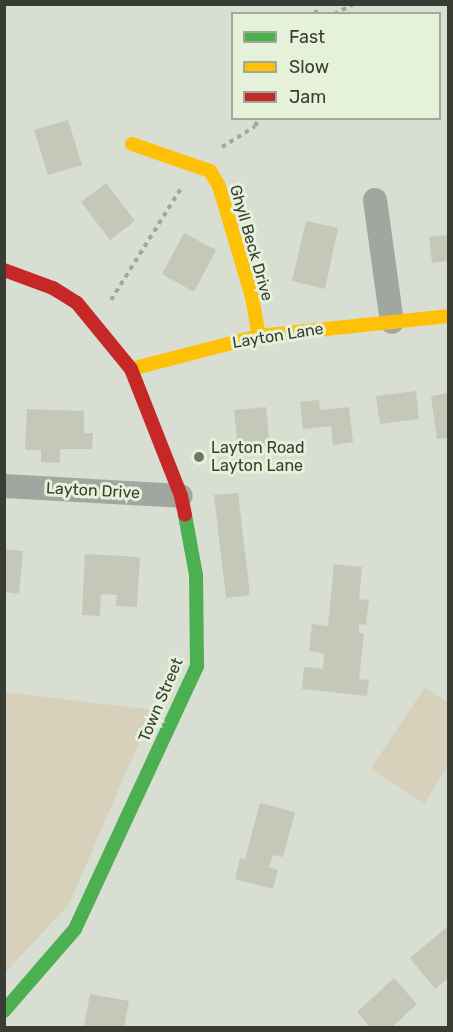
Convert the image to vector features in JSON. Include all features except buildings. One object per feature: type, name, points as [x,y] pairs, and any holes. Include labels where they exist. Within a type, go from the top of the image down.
[{"type":"street","name":"Ghyll Beck Drive","points":[[132,144],[196,163],[210,171],[219,186],[252,297],[259,336]]},
{"type":"street","points":[[375,200],[392,322]]},
{"type":"street","name":"Town Street","points":[[4,270],[53,288],[77,303],[131,369],[181,496],[196,575],[197,666],[75,929],[4,1011]]},
{"type":"street","name":"Layton Lane","points":[[131,369],[259,336],[448,316]]},
{"type":"street","name":"Layton Drive","points":[[4,486],[181,496]]},
{"type":"path","points":[[338,12],[354,4]]},
{"type":"path","points":[[220,148],[255,126],[258,120]]},
{"type":"path","points":[[111,300],[196,163]]},
{"type":"shaded area","points":[[425,687],[448,703],[448,766],[424,804],[371,768]]},
{"type":"shaded area","points":[[5,692],[153,710],[69,904],[5,973]]},
{"type":"traffic: fast","points":[[4,1011],[75,929],[197,666],[196,575],[185,515]]},
{"type":"traffic: slow","points":[[132,144],[210,171],[219,186],[252,297],[259,336]]},
{"type":"traffic: slow","points":[[131,369],[259,336],[448,316]]},
{"type":"traffic: jam","points":[[4,270],[53,288],[77,303],[131,369],[181,496],[185,515]]},
{"type":"place","name":"Layton Road Layton Lane","points":[[199,457]]}]
